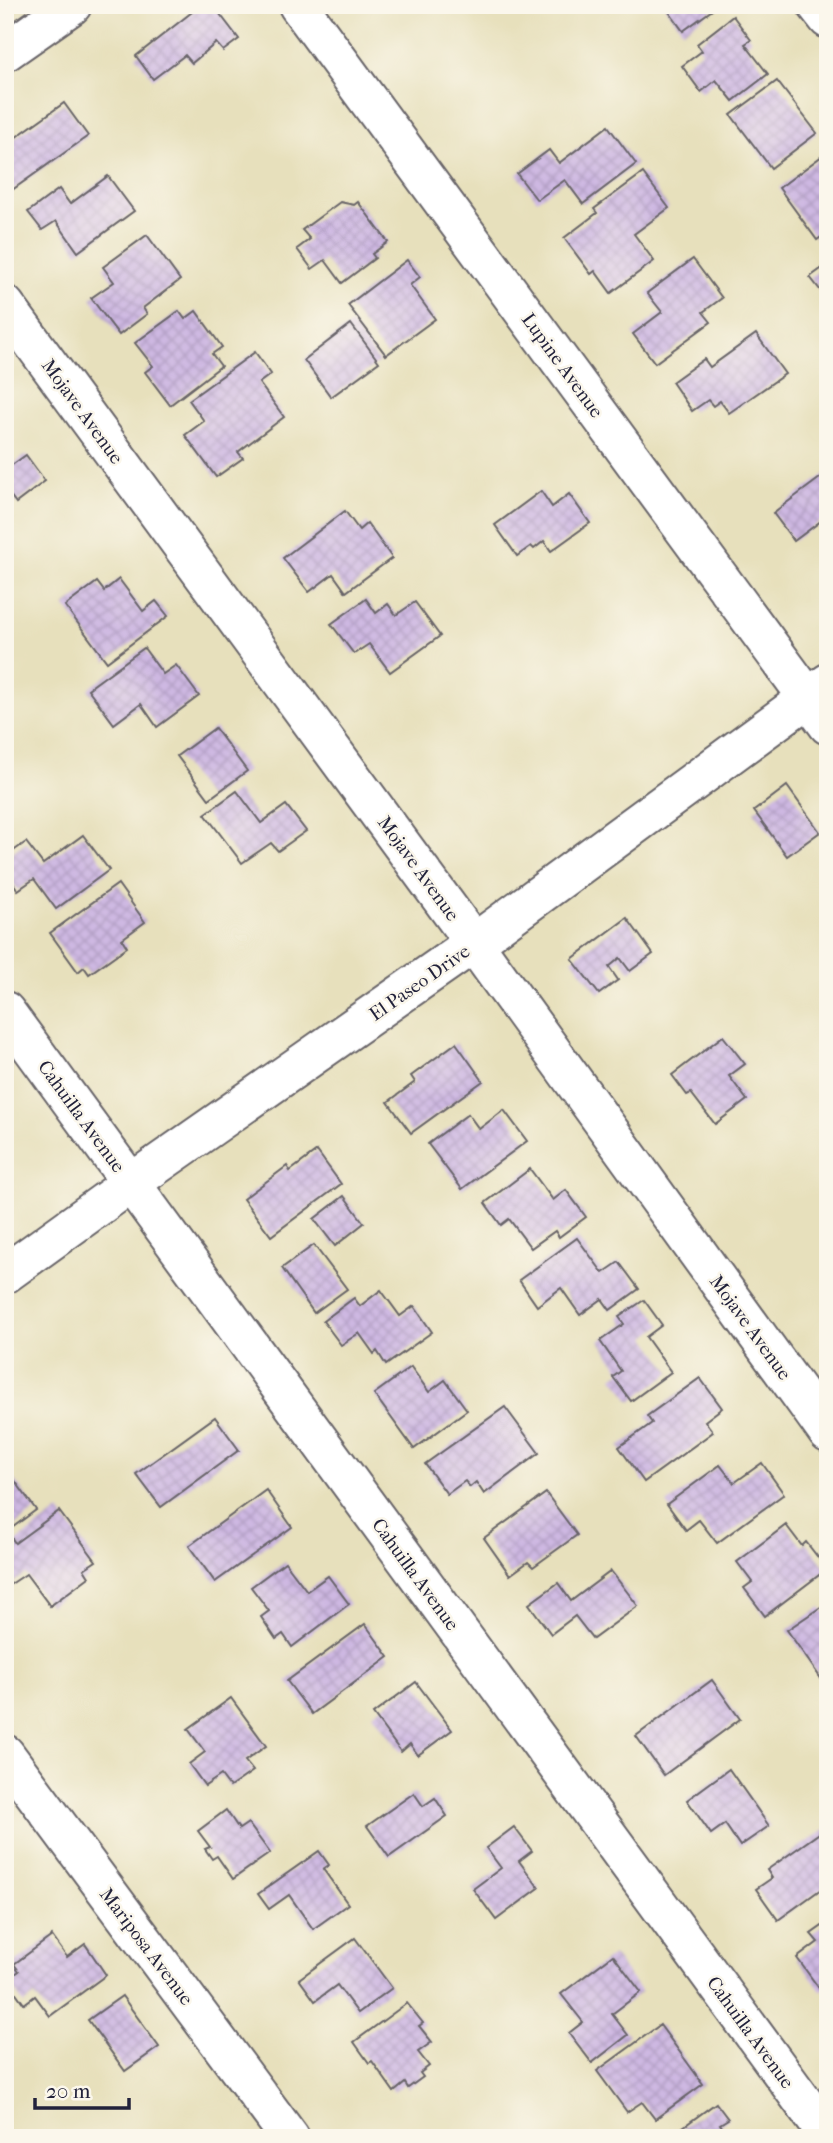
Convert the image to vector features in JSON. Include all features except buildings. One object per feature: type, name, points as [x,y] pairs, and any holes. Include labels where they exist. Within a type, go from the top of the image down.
[{"type":"street","points":[[5,52],[72,5]]},
{"type":"street","name":"Lupine Avenue","points":[[298,5],[821,702]]},
{"type":"street","points":[[817,5],[828,19]]},
{"type":"street","name":"Mojave Avenue","points":[[5,305],[474,943],[828,1433]]},
{"type":"street","name":"El Paseo Drive","points":[[5,1274],[131,1183],[821,702]]},
{"type":"street","name":"Cahuilla Avenue","points":[[5,1011],[828,2137]]},
{"type":"street","name":"Mariposa Avenue","points":[[5,1754],[290,2138]]}]
